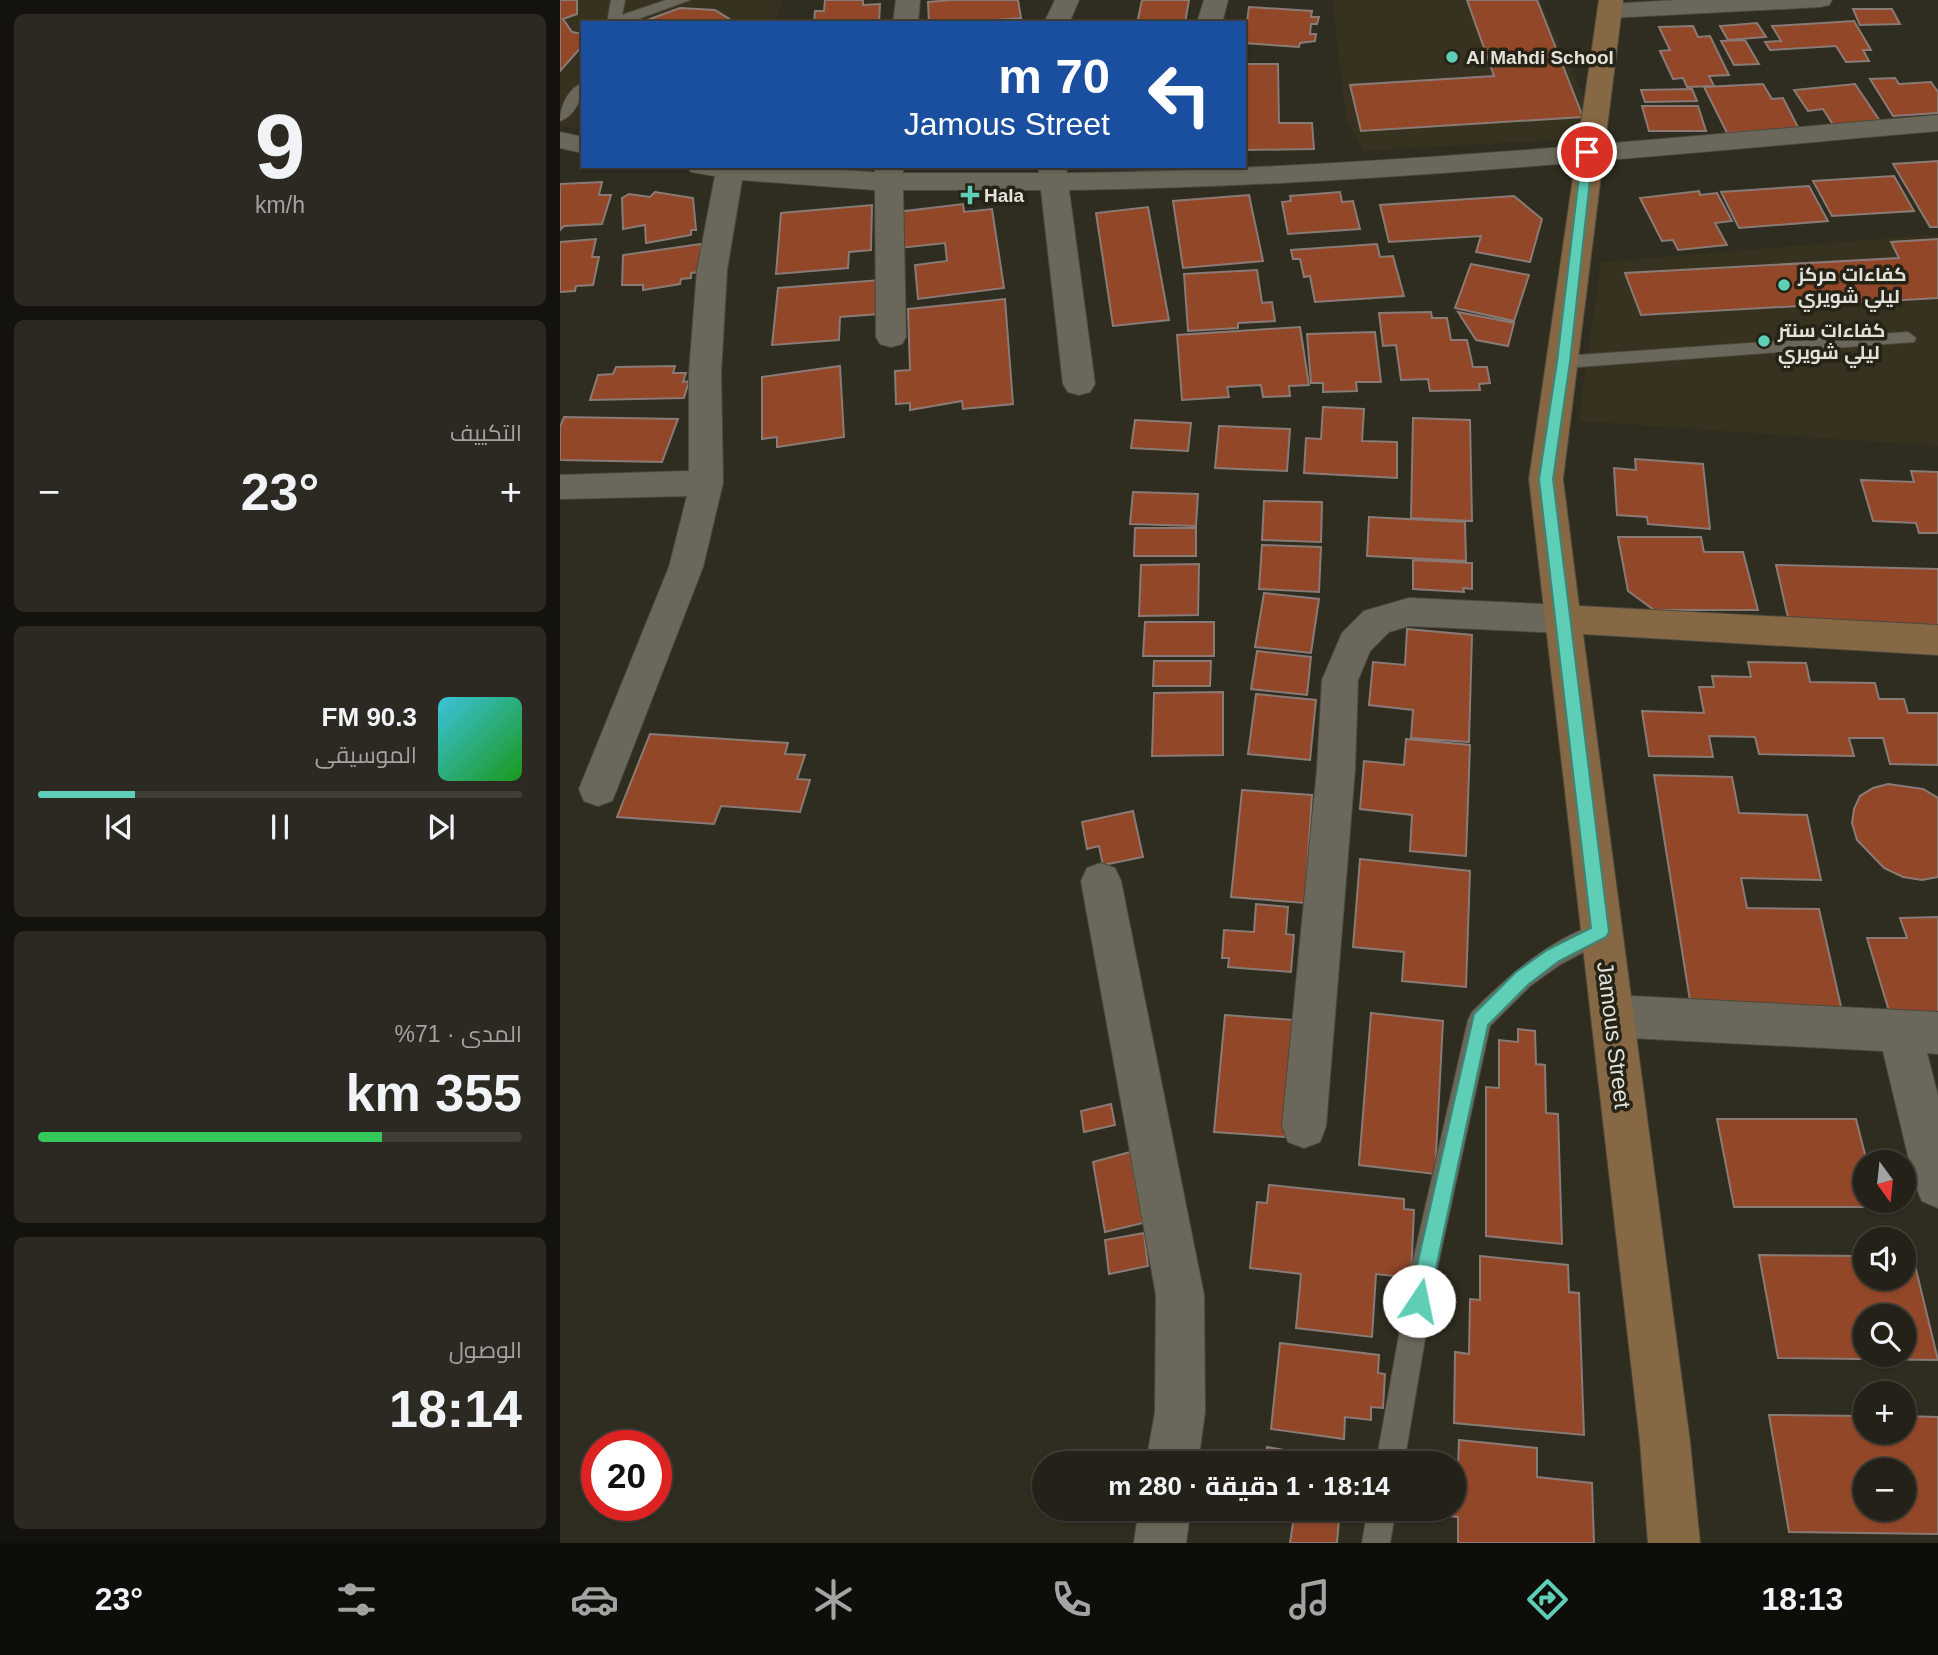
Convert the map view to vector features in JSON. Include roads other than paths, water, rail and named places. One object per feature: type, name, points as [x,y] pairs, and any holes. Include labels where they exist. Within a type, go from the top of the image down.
[{"type":"street","points":[[905,21],[908,0]]},
{"type":"street","points":[[1057,21],[1067,0]]},
{"type":"street","points":[[1210,21],[1216,0]]},
{"type":"street","points":[[1610,6],[1820,0]]},
{"type":"street","name":"Jamous Street","points":[[1610,6],[1587,152],[1564,362],[1546,479],[1665,1442],[1674,1543]]},
{"type":"street","points":[[598,789],[686,568],[706,483],[705,373],[715,168],[888,174],[1052,174],[1392,168],[1938,123]]},
{"type":"street","points":[[560,140],[581,145]]},
{"type":"street","points":[[888,174],[891,337]]},
{"type":"street","points":[[1052,174],[1079,384]]},
{"type":"street","points":[[560,487],[706,483]]},
{"type":"street","points":[[1304,1126],[1336,769],[1340,680],[1355,643],[1377,621],[1409,612],[1938,640]]},
{"type":"street","points":[[1101,881],[1180,1295],[1180,1412],[1174,1451]]},
{"type":"street","points":[[1612,1016],[1919,1033],[1938,1185]]},
{"type":"street","points":[[1160,1543],[1163,1521]]},
{"type":"lane","points":[[614,21],[618,0]]},
{"type":"lane","points":[[619,21],[653,7],[683,0]]},
{"type":"lane","points":[[560,94],[580,92]]},
{"type":"lane","points":[[560,117],[580,92]]},
{"type":"lane","points":[[1564,362],[1908,338]]},
{"type":"lane","points":[[1392,1451],[1423,1274],[1480,1020],[1532,971],[1553,956],[1600,932]]},
{"type":"lane","points":[[1376,1543],[1380,1521]]},
{"type":"place","name":"Al Mahdi School","points":[[1452,57]]},
{"type":"place","name":"Hala","points":[[970,195]]},
{"type":"place","name":"كفاءات مركز ليلي شويري","points":[[1784,285]]},
{"type":"place","name":"كفاءات سنتر ليلي شويري","points":[[1764,341]]}]
